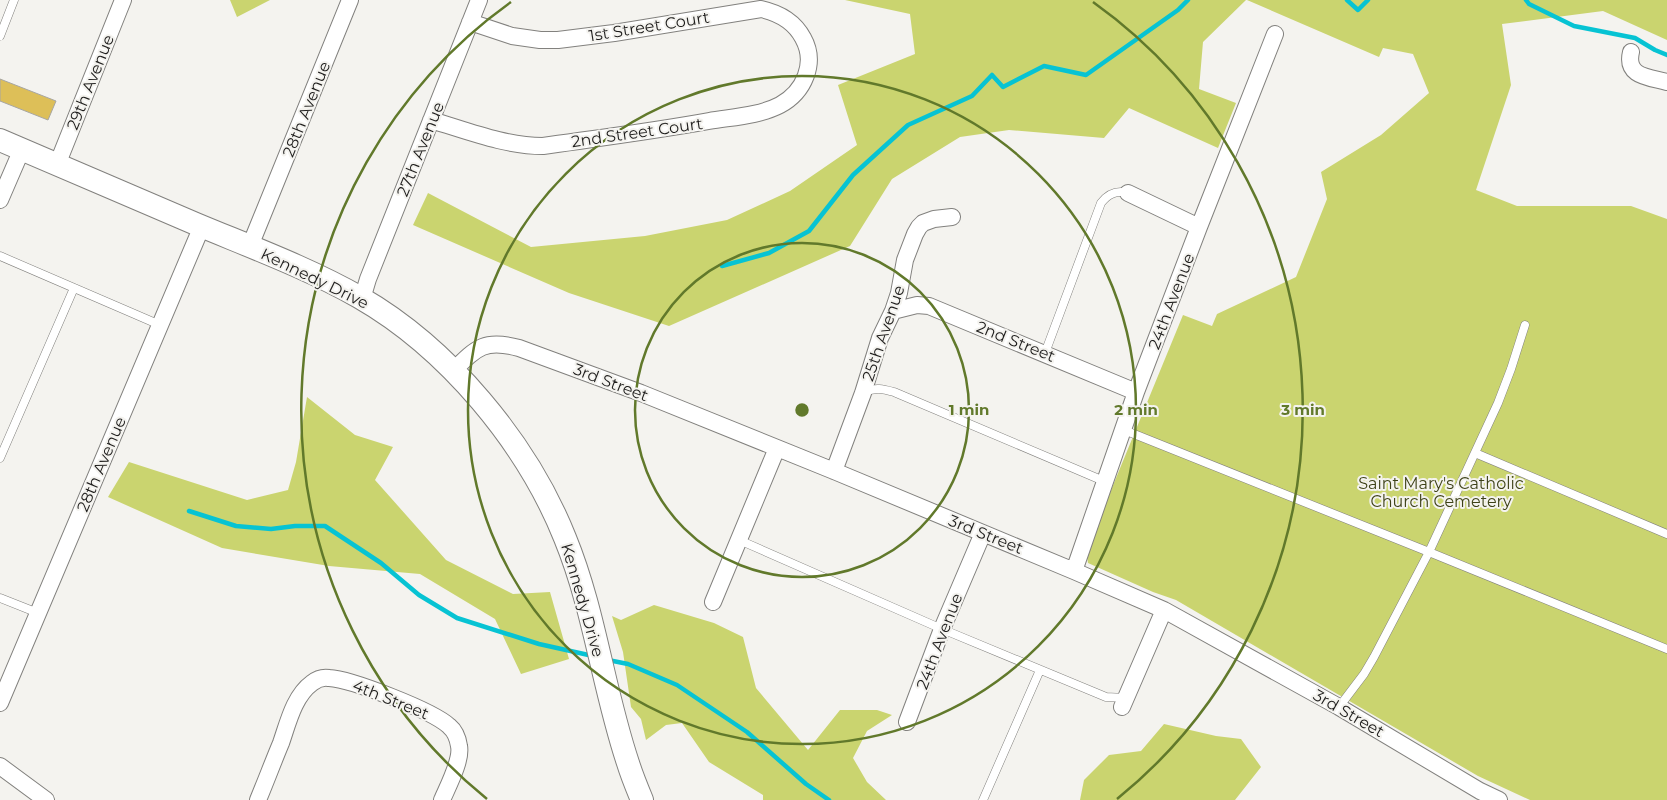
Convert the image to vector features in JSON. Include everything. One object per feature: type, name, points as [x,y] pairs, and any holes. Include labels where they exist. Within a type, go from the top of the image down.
[{"type":"street","name":"29th Avenue","points":[[57,165],[123,0]]},
{"type":"street","name":"28th Avenue","points":[[250,246],[350,0]]},
{"type":"street","name":"27th Avenue","points":[[362,299],[368,279],[479,0]]},
{"type":"street","name":"1st Street Court","points":[[470,22],[512,36],[540,40],[558,40],[761,9],[781,15],[790,21],[800,32],[810,53]]},
{"type":"street","name":"24th Avenue","points":[[1074,570],[1136,392],[1275,34]]},
{"type":"street","points":[[1631,52],[1629,64],[1632,70],[1667,82]]},
{"type":"street","name":"2nd Street Court","points":[[431,120],[514,144],[543,146],[654,131],[735,117],[766,110],[780,105],[792,97],[800,88],[808,69],[810,53]]},
{"type":"street","name":"Kennedy Drive","points":[[0,140],[311,273],[362,299],[394,320],[454,370],[492,413],[520,453],[565,537],[592,624],[620,738],[642,800]]},
{"type":"street","points":[[0,200],[22,149]]},
{"type":"street","points":[[1128,193],[1199,227]]},
{"type":"street","name":"25th Avenue","points":[[834,471],[863,393],[880,338],[893,311],[899,293],[905,260],[919,227],[923,223],[934,219],[952,217]]},
{"type":"street","name":"28th Avenue","points":[[0,703],[202,226]]},
{"type":"street","name":"2nd Street","points":[[893,311],[918,305],[929,306],[1136,392]]},
{"type":"street","name":"3rd Street","points":[[454,370],[479,348],[488,344],[506,344],[641,393],[834,471],[1074,570],[1164,610],[1339,707],[1477,795],[1499,800]]},
{"type":"street","points":[[713,602],[776,448]]},
{"type":"street","name":"24th Avenue","points":[[907,722],[942,629],[983,533]]},
{"type":"street","points":[[1124,703],[1164,610]]},
{"type":"street","name":"4th Street","points":[[258,800],[295,705],[306,687],[314,681],[323,678],[344,680],[407,703],[448,726],[455,733],[460,748],[460,757],[442,800]]},
{"type":"street","points":[[0,766],[46,800]]},
{"type":"lane","points":[[0,36],[14,0]]},
{"type":"lane","points":[[1045,353],[1101,203],[1112,193],[1121,191],[1128,193]]},
{"type":"lane","points":[[0,256],[160,325]]},
{"type":"lane","points":[[0,458],[74,288]]},
{"type":"lane","points":[[1339,707],[1364,674],[1374,657],[1429,552],[1508,378],[1526,325]]},
{"type":"lane","points":[[863,393],[871,389],[894,392],[1099,480],[1106,480]]},
{"type":"lane","points":[[1124,430],[1667,649]]},
{"type":"lane","points":[[1475,453],[1667,534]]},
{"type":"lane","points":[[739,540],[942,629],[1124,703]]},
{"type":"lane","points":[[0,598],[38,614]]},
{"type":"lane","points":[[983,800],[1040,670]]},
{"type":"green space","points":[[230,0],[270,0],[237,17]]},
{"type":"green space","points":[[845,0],[1246,0],[1203,42],[1199,89],[1236,103],[1218,148],[1129,108],[1104,138],[1009,130],[960,137],[892,179],[850,246],[669,326],[569,293],[413,225],[428,193],[531,247],[645,236],[727,220],[790,191],[857,145],[838,85],[915,54],[910,14]]},
{"type":"green space","name":"Saint Mary's Catholic Church Cemetery","points":[[1247,0],[1667,0],[1667,40],[1603,11],[1502,24],[1511,85],[1476,190],[1517,206],[1631,206],[1667,219],[1667,800],[1530,800],[1478,776],[1176,600],[1153,592],[1088,563],[1087,557],[1093,534],[1183,315],[1212,326],[1217,314],[1296,277],[1327,199],[1321,172],[1381,135],[1429,93],[1413,54],[1383,48],[1379,57]]},
{"type":"green space","points":[[307,397],[355,435],[393,447],[375,480],[446,560],[513,594],[550,592],[569,659],[521,674],[495,619],[420,574],[329,566],[222,548],[108,497],[129,462],[247,500],[288,490],[296,462]]},
{"type":"green space","points":[[654,605],[714,623],[743,637],[756,688],[808,750],[840,710],[877,710],[892,715],[867,731],[853,758],[867,782],[886,800],[763,800],[763,795],[709,762],[682,723],[666,725],[646,740],[641,719],[631,707],[623,652],[612,616],[621,620]]},
{"type":"green space","points":[[1164,724],[1216,736],[1241,739],[1261,767],[1235,800],[1080,800],[1084,780],[1109,755],[1141,751]]},
{"type":"building","points":[[0,79],[56,101],[48,120],[0,101]]},
{"type":"waterway","points":[[722,266],[769,253],[809,231],[853,175],[908,125],[972,96],[992,75],[1003,87],[1044,66],[1086,75],[1178,10],[1188,0]]},
{"type":"waterway","points":[[1347,0],[1358,10],[1368,0]]},
{"type":"waterway","points":[[1526,0],[1529,4],[1574,26],[1635,38],[1667,55]]},
{"type":"waterway","points":[[189,511],[236,526],[271,529],[295,526],[325,526],[381,563],[419,595],[457,618],[539,644],[593,656]]},
{"type":"waterway","points":[[608,660],[628,664],[677,685],[747,732],[806,784],[829,800]]}]
